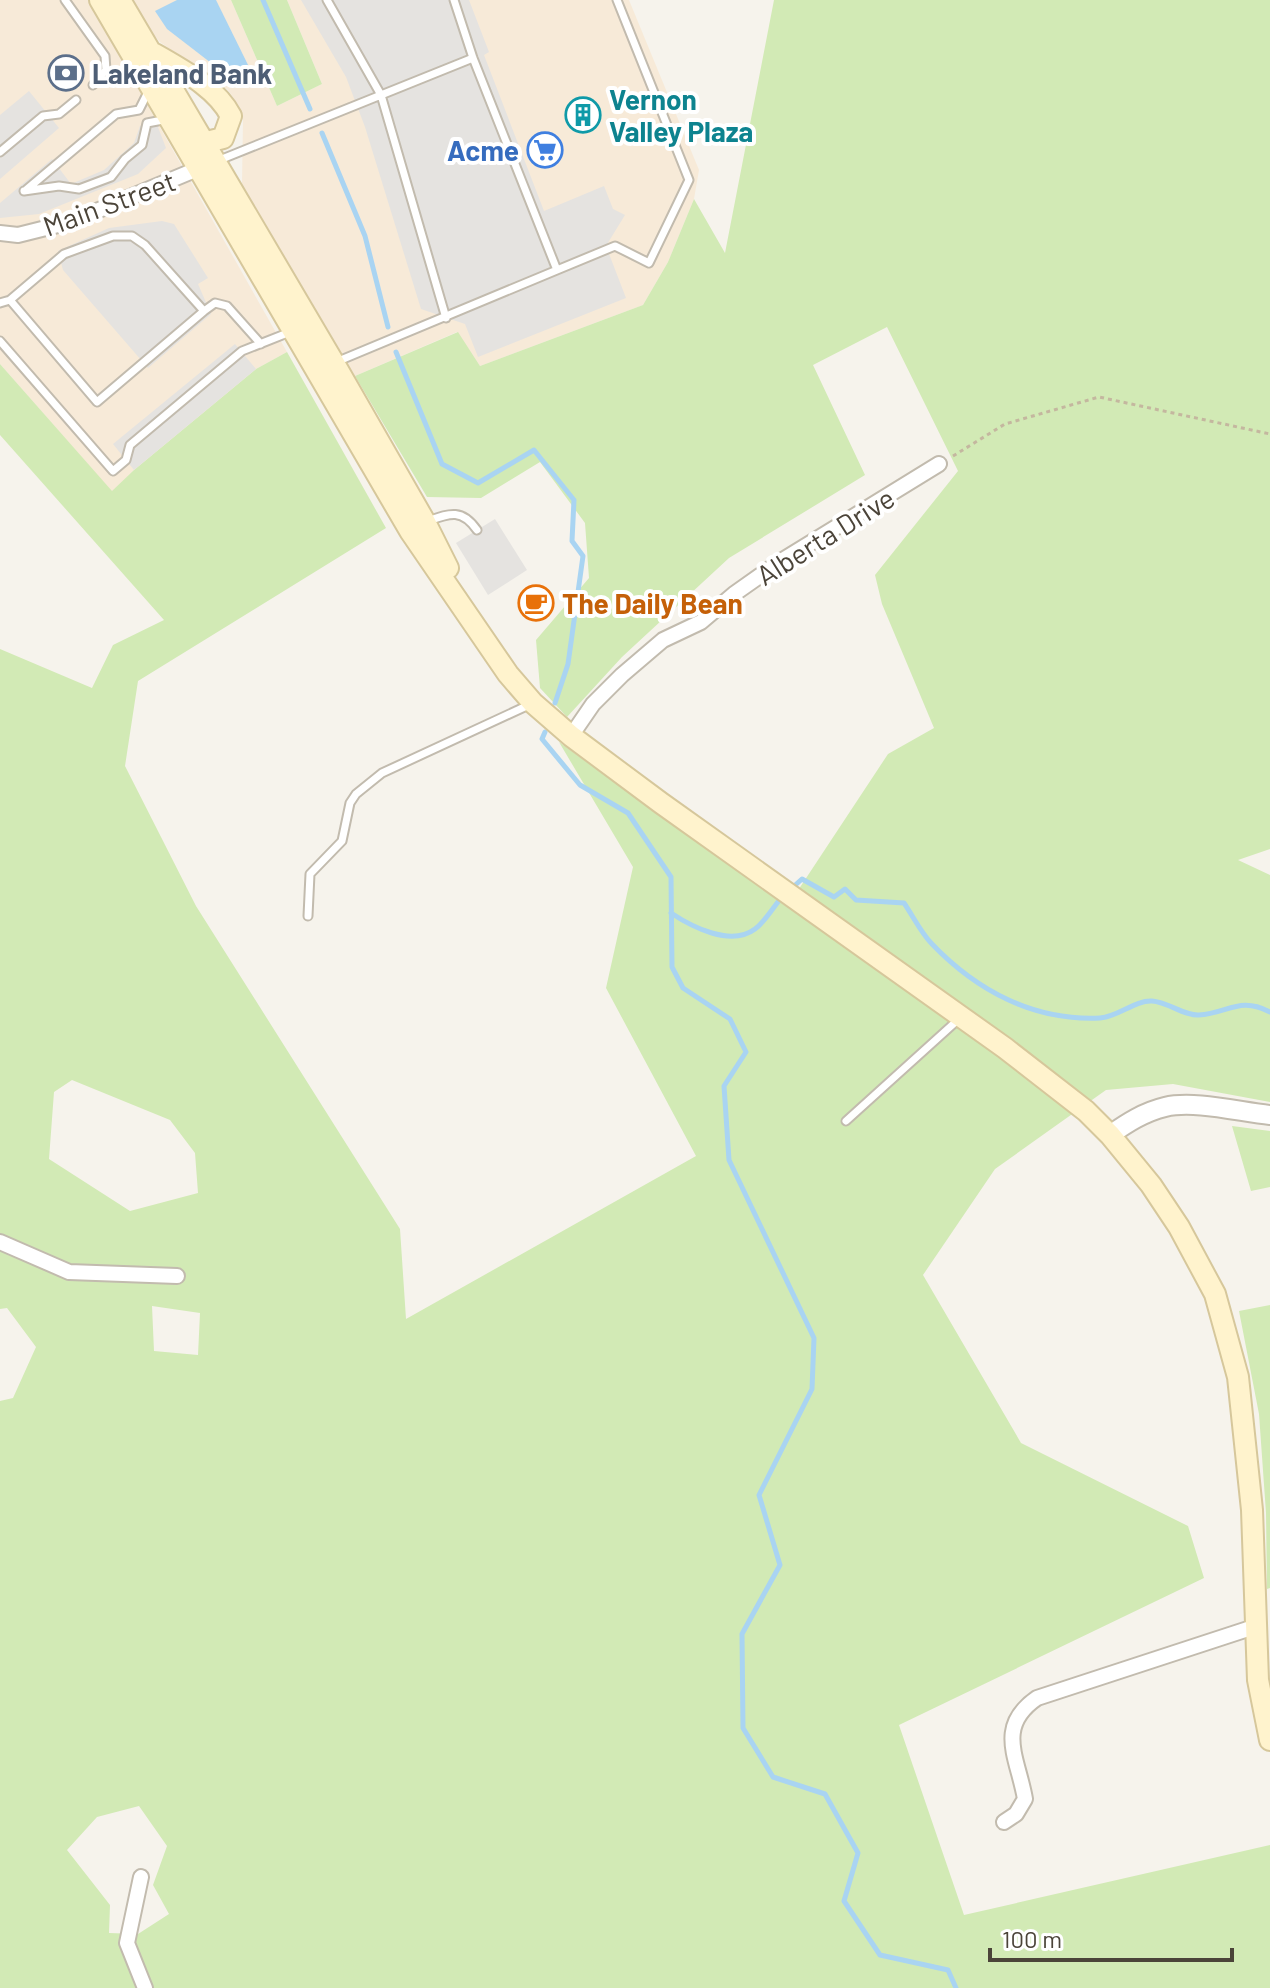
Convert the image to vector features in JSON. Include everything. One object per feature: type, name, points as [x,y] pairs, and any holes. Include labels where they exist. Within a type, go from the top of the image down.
[{"type":"main road","points":[[100,0],[169,119],[201,156],[334,363],[417,527]]},
{"type":"main road","points":[[120,0],[151,52],[201,156],[293,330],[482,636],[533,703],[571,736],[963,1016],[1086,1111],[1151,1185],[1179,1227],[1215,1294],[1238,1377],[1252,1510],[1258,1680],[1270,1740]]},
{"type":"main road","points":[[151,52],[184,71],[226,106],[231,116],[223,138],[201,156]]},
{"type":"street","name":"Main Street","points":[[0,233],[18,235],[70,222],[201,156]]},
{"type":"street","name":"Alberta Drive","points":[[571,736],[603,695],[663,640],[701,622],[778,563],[939,464]]},
{"type":"street","points":[[1110,1135],[1136,1117],[1167,1106],[1270,1115]]},
{"type":"street","points":[[0,1242],[69,1272],[177,1276]]},
{"type":"street","points":[[1004,1822],[1016,1814],[1025,1799],[1010,1740],[1013,1722],[1023,1707],[1037,1698],[1254,1627]]},
{"type":"street","points":[[141,1877],[127,1943],[145,1988]]},
{"type":"lane","points":[[65,0],[105,56],[106,70],[93,85]]},
{"type":"lane","points":[[327,0],[381,95],[446,318]]},
{"type":"lane","points":[[454,0],[473,58],[557,270]]},
{"type":"lane","points":[[334,363],[615,246],[649,263],[689,180],[617,0]]},
{"type":"lane","points":[[201,156],[381,95],[473,58]]},
{"type":"lane","points":[[150,87],[139,110],[116,114],[24,191],[59,186],[79,189],[111,177],[125,159],[142,145],[147,123],[169,119]]},
{"type":"lane","points":[[0,152],[43,116],[59,114],[76,100]]},
{"type":"lane","points":[[0,303],[10,300],[64,254],[113,236],[132,236],[145,245],[204,311]]},
{"type":"lane","points":[[10,300],[97,402],[215,303],[227,306],[261,344]]},
{"type":"lane","points":[[0,341],[113,471],[126,460],[130,445],[242,351],[293,330]]},
{"type":"lane","points":[[417,527],[450,513],[469,519],[477,530]]},
{"type":"lane","points":[[308,916],[310,874],[342,841],[350,803],[356,794],[382,773],[533,703]]},
{"type":"lane","points":[[846,1121],[963,1016]]},
{"type":"path","points":[[939,464],[1005,424],[1099,397],[1270,434]]},
{"type":"shaded area","points":[[0,0],[88,0],[287,352],[256,369],[134,470],[112,492],[0,364]]},
{"type":"shaded area","points":[[129,0],[231,0],[277,106],[322,84],[287,0],[629,0],[699,170],[694,199],[668,262],[643,305],[480,366],[457,332],[355,376],[242,184],[243,120],[239,106],[228,90],[160,42]]},
{"type":"shaded area","points":[[301,0],[469,0],[489,52],[484,55],[544,211],[604,186],[613,209],[625,215],[606,246],[626,298],[478,357],[465,324],[421,309],[365,127],[346,77]]},
{"type":"shaded area","points":[[29,91],[59,128],[0,179],[0,115]]},
{"type":"shaded area","points":[[156,122],[166,148],[138,174],[39,214],[0,218],[0,203],[52,159],[71,184],[104,170],[134,143],[140,126]]},
{"type":"shaded area","points":[[162,221],[174,224],[208,278],[198,284],[211,314],[148,368],[63,270],[58,251],[109,228]]},
{"type":"shaded area","points":[[235,344],[256,369],[134,470],[113,444]]},
{"type":"shaded area","points":[[495,519],[527,570],[488,595],[456,543]]},
{"type":"green space","points":[[231,0],[287,0],[322,84],[277,106]]},
{"type":"green space","points":[[774,0],[1270,0],[1270,849],[1238,860],[1270,875],[1270,1102],[1173,1084],[1106,1090],[995,1169],[923,1275],[1021,1443],[1188,1526],[1204,1578],[899,1725],[964,1915],[1270,1845],[1270,1988],[0,1988],[0,1401],[13,1398],[36,1347],[7,1308],[0,1309],[0,649],[92,688],[113,645],[164,620],[0,435],[0,364],[112,491],[256,369],[287,352],[386,528],[138,681],[125,766],[196,906],[400,1229],[406,1319],[696,1156],[606,988],[633,867],[559,742],[787,907],[888,754],[934,728],[882,604],[875,575],[958,471],[887,327],[813,365],[865,475],[729,558],[622,657],[567,717],[540,688],[536,640],[589,578],[585,523],[540,462],[481,498],[427,497],[355,376],[458,332],[480,366],[643,305],[668,262],[694,199],[725,253]],"holes":[[[72,1080],[170,1120],[195,1153],[198,1193],[130,1211],[49,1159],[54,1092]],[[152,1306],[200,1313],[198,1355],[154,1351]],[[139,1806],[167,1846],[153,1885],[169,1914],[138,1934],[109,1933],[110,1905],[67,1850],[97,1817]]]},
{"type":"green space","points":[[1232,1126],[1270,1131],[1270,1187],[1251,1191]]},
{"type":"green space","points":[[1270,1305],[1270,1588],[1267,1589],[1266,1513],[1259,1414],[1239,1311]]},
{"type":"water","points":[[177,0],[216,0],[253,75],[237,83],[167,29],[155,11]]},
{"type":"waterway","points":[[263,0],[310,109]]},
{"type":"waterway","points":[[322,133],[365,236],[388,327]]},
{"type":"waterway","points":[[396,352],[442,464],[478,483],[534,450],[574,500],[572,541],[583,556],[568,664],[555,703]]},
{"type":"waterway","points":[[545,732],[542,739],[580,785],[628,813],[671,877],[672,967],[683,988],[730,1019],[746,1052],[724,1086],[729,1160],[814,1338],[812,1389],[759,1495],[780,1565],[742,1634],[743,1728],[773,1777],[825,1794],[858,1853],[844,1901],[880,1955],[948,1970],[956,1988]]},
{"type":"waterway","points":[[792,888],[802,879],[834,897],[845,889],[856,900],[904,903],[928,940],[968,976],[1008,1000],[1052,1014],[1100,1018],[1146,1001],[1193,1015],[1242,1005],[1260,1007],[1270,1012]]},
{"type":"waterway","points":[[671,913],[700,929],[735,936],[755,929],[784,895]]},
{"type":"place","name":"Lakeland Bank","points":[[66,73]]},
{"type":"place","name":"Vernon Valley Plaza","points":[[583,115]]},
{"type":"place","name":"Acme","points":[[545,150]]},
{"type":"place","name":"The Daily Bean","points":[[536,603]]}]
